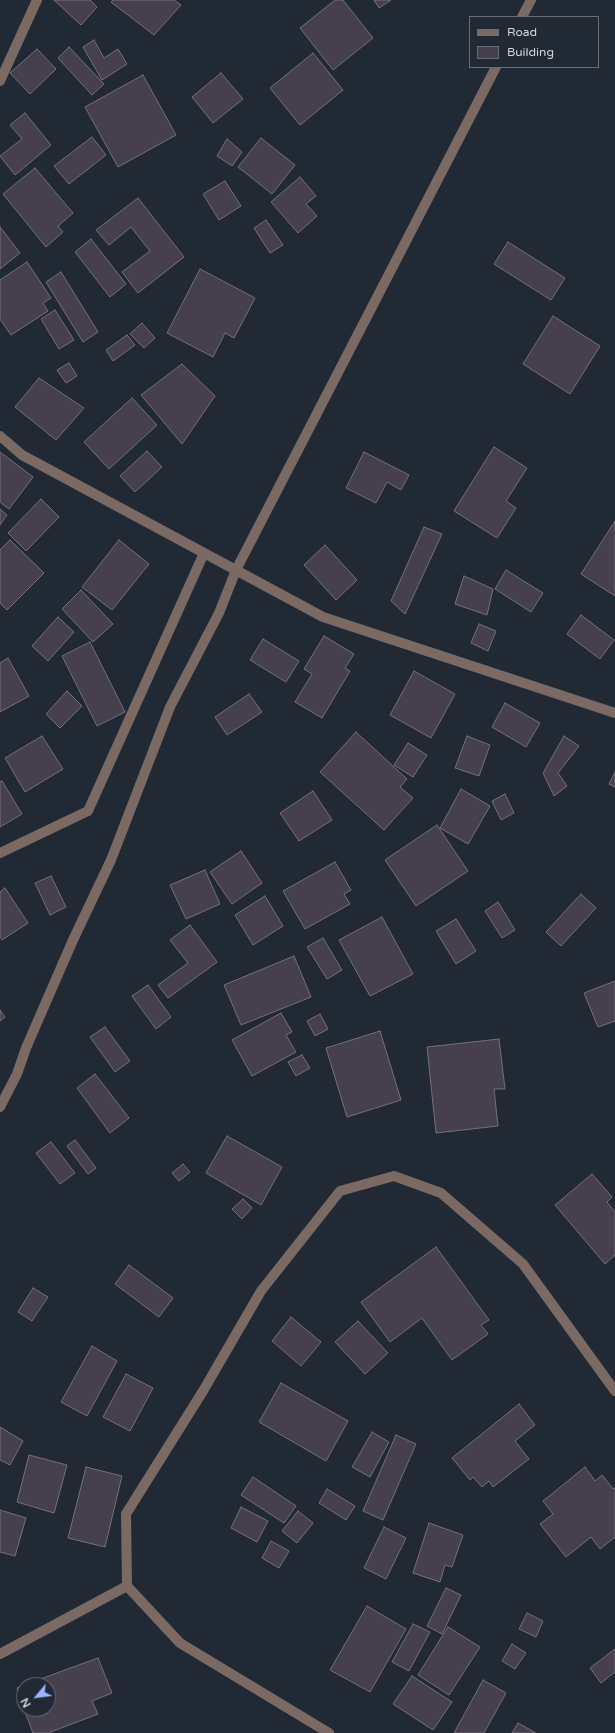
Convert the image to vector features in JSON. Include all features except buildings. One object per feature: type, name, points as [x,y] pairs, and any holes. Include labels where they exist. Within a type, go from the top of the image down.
[{"type":"street","points":[[0,81],[37,0]]},
{"type":"street","points":[[523,16],[531,0]]},
{"type":"street","points":[[0,1107],[17,1074],[26,1048],[73,940],[111,860],[170,707],[219,613],[236,570],[495,68]]},
{"type":"street","points":[[0,436],[22,455],[323,617],[615,712]]},
{"type":"street","points":[[0,853],[88,811],[204,553]]},
{"type":"street","points":[[329,1733],[180,1643],[127,1586],[126,1514],[203,1391],[261,1291],[340,1191],[394,1176],[441,1193],[523,1264],[615,1391]]},
{"type":"street","points":[[0,1654],[127,1586]]}]
